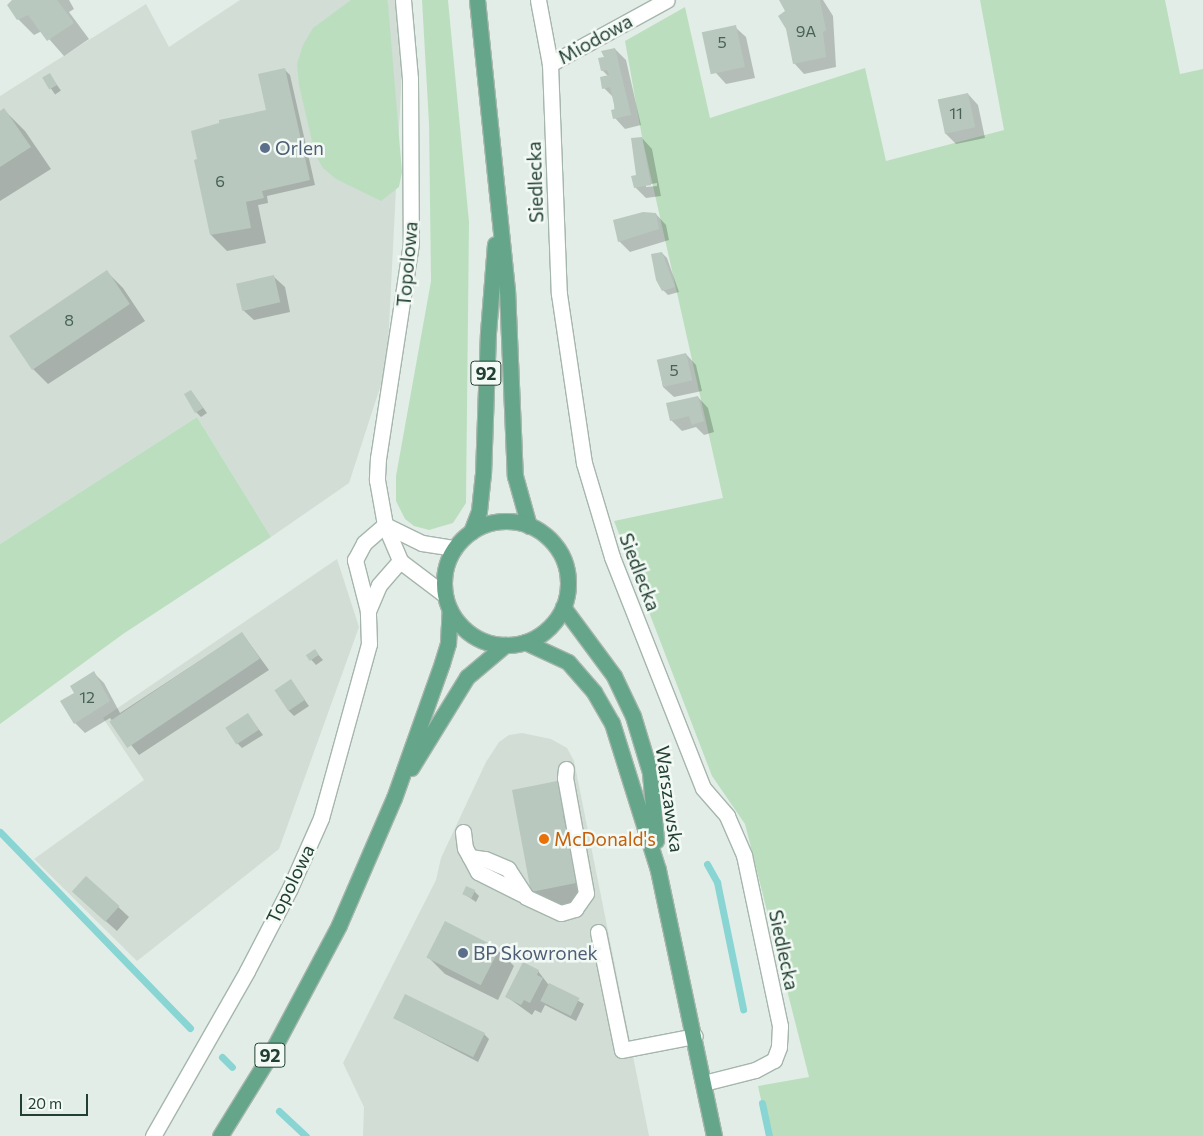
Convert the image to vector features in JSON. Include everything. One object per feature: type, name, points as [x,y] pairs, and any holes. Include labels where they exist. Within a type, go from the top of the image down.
[{"type":"main road","name":"Siedlecka","points":[[477,0],[494,145],[507,289],[515,476],[529,526]]},
{"type":"main road","name":"Siedlecka","points":[[471,532],[479,511],[483,475],[488,333],[499,213]]},
{"type":"main road","name":"92","points":[[504,522],[529,526],[554,546],[564,565],[567,586],[563,607],[548,628],[525,642],[505,645],[488,643],[472,635],[450,610],[445,595],[445,570],[455,548],[471,532],[504,522]]},
{"type":"main road","name":"Warszawska","points":[[563,607],[614,676],[633,716],[650,772],[658,870]]},
{"type":"main road","name":"92","points":[[220,1136],[270,1055],[316,971],[394,798],[446,649],[450,610]]},
{"type":"main road","name":"Warszawska","points":[[525,642],[568,662],[594,692],[612,723],[658,870],[695,1036],[714,1136]]},
{"type":"main road","name":"92","points":[[394,798],[466,677],[505,645]]},
{"type":"street","name":"Topolowa","points":[[368,611],[374,593],[400,561],[385,525],[377,480],[378,458],[406,295],[411,243],[410,89],[403,0]]},
{"type":"street","name":"Siedlecka","points":[[538,0],[550,64],[559,294],[584,463],[612,557],[703,788],[727,816],[744,854],[780,1026],[779,1047],[774,1060],[755,1070],[704,1083]]},
{"type":"street","name":"Miodowa","points":[[550,64],[666,0]]},
{"type":"street","name":"Topolowa","points":[[153,1136],[247,971],[290,888],[321,818],[369,644],[368,611],[355,560],[364,543],[385,525]]},
{"type":"street","points":[[385,525],[422,542],[455,548]]},
{"type":"street","points":[[400,561],[445,595]]},
{"type":"street","points":[[463,832],[465,848],[470,857],[485,858],[508,869],[514,874],[522,894],[561,912],[575,909],[586,893],[564,778],[566,769]]},
{"type":"street","points":[[598,932],[622,1050],[695,1036]]},
{"type":"shaded area","points":[[240,0],[398,0],[404,30],[387,366],[349,483],[271,537],[197,417],[0,544],[0,96],[146,4],[169,47]]},
{"type":"shaded area","points":[[337,559],[359,627],[279,849],[137,961],[34,859],[144,780],[103,718]]},
{"type":"shaded area","points":[[522,733],[551,739],[567,748],[574,761],[649,1136],[363,1136],[364,1107],[343,1063],[436,880],[441,858],[486,762],[499,742],[509,735]]},
{"type":"green space","points":[[351,0],[387,0],[388,4],[402,172],[399,187],[381,201],[336,179],[323,168],[315,154],[299,85],[297,64],[303,45],[313,28]]},
{"type":"green space","points":[[422,0],[448,0],[469,222],[466,503],[453,523],[429,530],[414,526],[405,519],[396,501],[396,476],[431,281],[429,124]]},
{"type":"green space","points":[[980,0],[1165,0],[1180,74],[1203,69],[1203,1136],[769,1136],[758,1086],[809,1077],[745,824],[712,776],[614,521],[723,498],[642,137],[625,41],[685,7],[710,118],[865,68],[886,161],[1004,130]]},
{"type":"green space","points":[[197,417],[271,537],[123,634],[0,724],[0,544]]},
{"type":"building","points":[[12,0],[57,0],[74,23],[47,41],[28,15],[17,20],[7,5]]},
{"type":"building","points":[[779,0],[820,0],[826,30],[823,32],[826,57],[793,64],[786,29],[778,16],[785,11]]},
{"type":"building","points":[[736,25],[745,67],[711,74],[702,32]]},
{"type":"building","points":[[615,48],[631,115],[613,119],[611,110],[615,109],[610,87],[602,89],[600,77],[609,75],[607,70],[601,71],[598,58],[604,57],[601,51]]},
{"type":"building","points":[[285,68],[310,180],[262,191],[264,198],[246,202],[251,228],[210,235],[194,160],[197,159],[191,131],[219,123],[219,120],[266,110],[258,74]]},
{"type":"building","points":[[50,73],[57,85],[49,90],[42,78]]},
{"type":"building","points":[[968,93],[975,127],[945,134],[938,99]]},
{"type":"building","points":[[4,108],[31,147],[0,167],[0,111]]},
{"type":"building","points":[[642,137],[651,185],[634,188],[631,176],[636,175],[631,138]]},
{"type":"building","points":[[643,212],[656,213],[659,229],[618,242],[613,220]]},
{"type":"building","points":[[662,252],[675,287],[662,291],[656,280],[651,254]]},
{"type":"building","points":[[107,270],[130,304],[32,370],[9,336]]},
{"type":"building","points":[[274,275],[280,302],[242,311],[236,284]]},
{"type":"building","points":[[686,353],[692,380],[663,387],[657,360]]},
{"type":"building","points":[[191,390],[203,408],[195,413],[184,394]]},
{"type":"building","points":[[698,396],[704,421],[692,425],[689,416],[670,421],[666,403]]},
{"type":"building","points":[[242,632],[260,659],[127,748],[109,721]]},
{"type":"building","points":[[315,649],[319,655],[310,661],[306,655]]},
{"type":"building","points":[[94,671],[110,701],[74,724],[60,701],[74,693],[70,686]]},
{"type":"building","points":[[291,679],[305,700],[288,711],[274,690]]},
{"type":"building","points":[[248,713],[259,730],[236,744],[225,728]]},
{"type":"building","name":"McDonald's","points":[[557,781],[566,815],[563,816],[577,871],[576,883],[531,892],[512,790]]},
{"type":"building","points":[[86,876],[119,906],[105,922],[72,892]]},
{"type":"building","points":[[466,886],[475,890],[471,898],[462,894]]},
{"type":"building","name":"BP Skowronek","points":[[445,921],[499,949],[481,985],[426,958]]},
{"type":"building","points":[[523,962],[539,970],[537,975],[543,978],[530,1003],[524,1000],[521,1005],[505,997]]},
{"type":"building","points":[[549,983],[580,998],[571,1016],[540,1001]]},
{"type":"building","points":[[405,994],[485,1033],[473,1057],[393,1018]]},
{"type":"waterway","points":[[0,832],[190,1028]]},
{"type":"waterway","points":[[707,864],[717,882],[743,1009]]},
{"type":"waterway","points":[[222,1057],[232,1067]]},
{"type":"waterway","points":[[762,1103],[769,1136]]},
{"type":"waterway","points":[[279,1111],[306,1136]]},
{"type":"place","name":"Orlen","points":[[265,148]]},
{"type":"place","name":"McDonald's","points":[[544,839]]},
{"type":"place","name":"BP Skowronek","points":[[463,953]]}]
